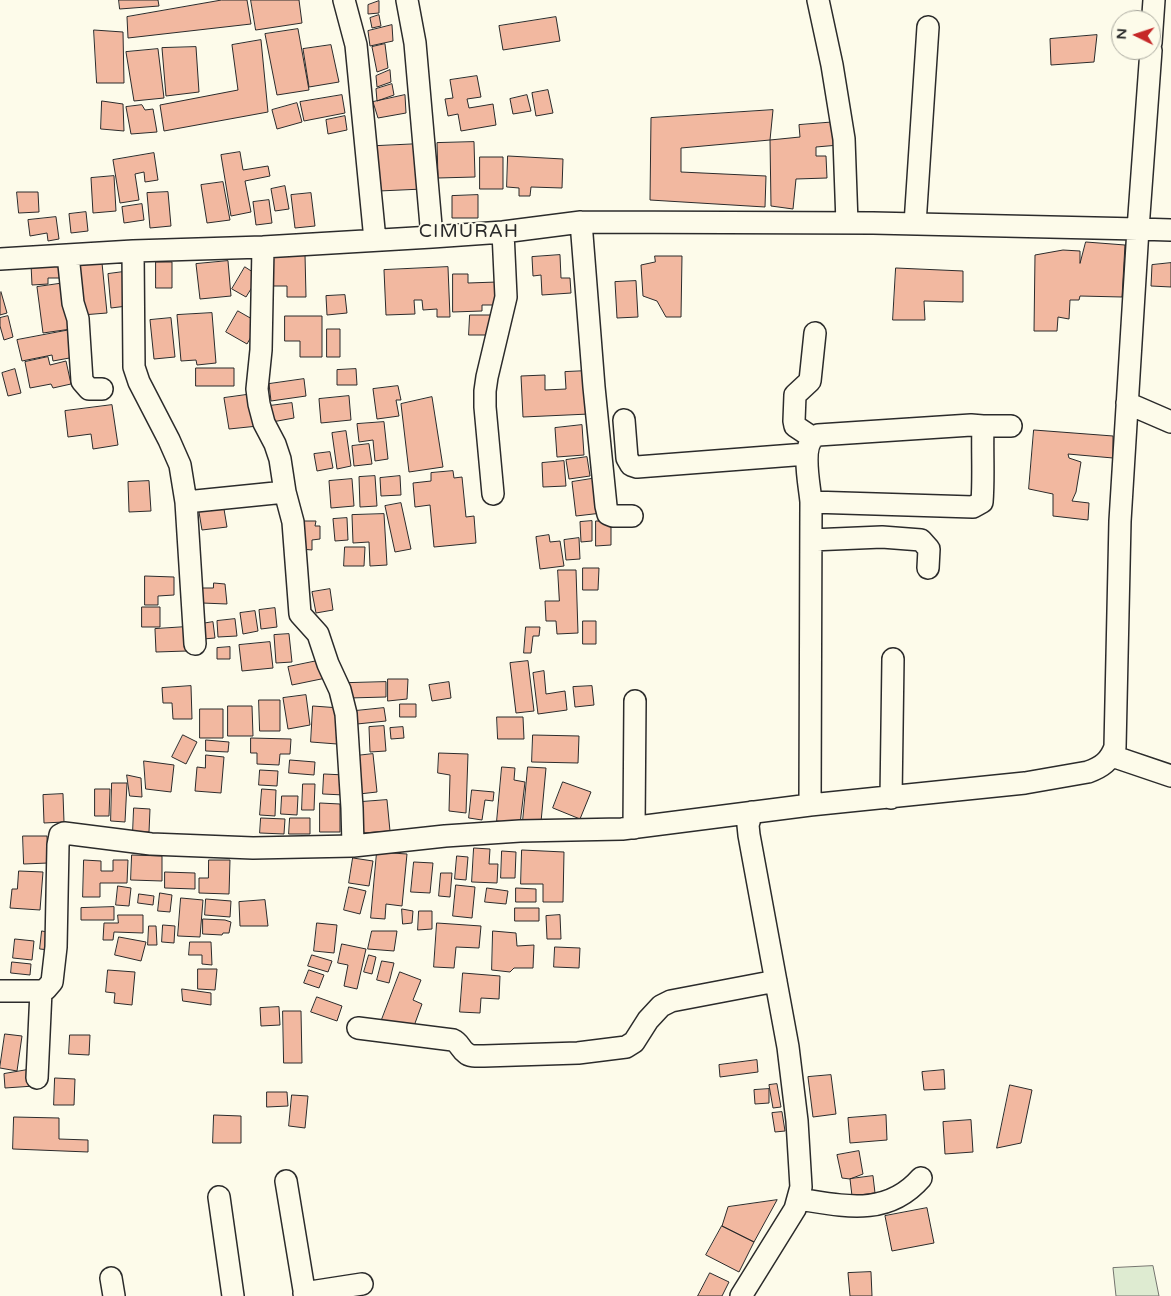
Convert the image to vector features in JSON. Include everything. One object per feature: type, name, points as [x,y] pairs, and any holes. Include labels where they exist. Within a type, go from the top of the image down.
[{"type":"street","points":[[344,0],[356,45],[375,240]]},
{"type":"street","points":[[407,0],[415,43],[432,237]]},
{"type":"street","points":[[818,0],[832,65],[844,139],[847,223]]},
{"type":"street","points":[[914,224],[928,27]]},
{"type":"street","points":[[0,991],[41,991],[46,989],[52,982],[56,947],[58,845],[60,835],[64,833],[69,832],[151,844],[253,848],[353,846],[445,836],[520,831],[634,828],[810,805],[1026,783],[1097,769],[1112,756],[1116,747],[1120,520],[1149,60]]},
{"type":"street","points":[[581,222],[594,387],[606,506],[608,514],[613,516],[632,516]]},
{"type":"street","points":[[0,259],[432,237],[503,232],[581,222],[847,223],[1171,230]]},
{"type":"street","points":[[493,494],[485,407],[487,377],[506,297],[503,232]]},
{"type":"street","points":[[263,247],[261,350],[257,389],[264,422],[280,459],[285,492],[293,522],[300,614],[318,634],[328,664],[340,690],[346,714],[353,846]]},
{"type":"street","points":[[133,251],[134,368],[180,465],[186,502],[195,644]]},
{"type":"street","points":[[68,255],[73,303],[78,319],[82,381],[89,389],[102,389]]},
{"type":"street","points":[[810,805],[810,446],[794,421],[795,395],[810,381],[815,333]]},
{"type":"street","points":[[1127,403],[1171,422]]},
{"type":"street","points":[[624,420],[628,458],[631,465],[637,467],[810,446],[818,435],[971,425],[1011,426]]},
{"type":"street","points":[[811,502],[952,507],[978,506],[982,502],[984,473],[983,426]]},
{"type":"street","points":[[186,502],[285,492]]},
{"type":"street","points":[[811,540],[882,537],[921,540],[929,550],[928,568]]},
{"type":"street","points":[[891,798],[894,659]]},
{"type":"street","points":[[634,828],[636,701]]},
{"type":"street","points":[[1112,756],[1171,776]]},
{"type":"street","points":[[741,1296],[790,1217],[799,1199],[801,1180],[794,1093],[776,981],[749,835],[748,825],[752,812]]},
{"type":"street","points":[[358,1028],[453,1040],[458,1042],[465,1053],[469,1055],[569,1053],[616,1049],[631,1045],[660,1006],[671,1001],[776,981]]},
{"type":"street","points":[[37,1078],[41,991]]},
{"type":"street","points":[[799,1199],[862,1207],[878,1204],[910,1190],[921,1178]]},
{"type":"street","points":[[286,1181],[304,1295],[362,1284]]},
{"type":"street","points":[[219,1197],[233,1296]]},
{"type":"green space","points":[[1153,1266],[1159,1296],[1116,1296],[1113,1268]]},
{"type":"building","points":[[119,0],[158,0],[159,6],[120,9]]},
{"type":"building","points":[[222,0],[247,0],[251,24],[128,38],[127,17]]},
{"type":"building","points":[[251,0],[299,0],[302,23],[256,30]]},
{"type":"building","points":[[379,1],[379,13],[368,14],[368,5]]},
{"type":"building","points":[[379,15],[381,26],[372,28],[370,18]]},
{"type":"building","points":[[556,17],[560,41],[503,50],[499,26]]},
{"type":"building","points":[[392,25],[393,41],[370,46],[368,31]]},
{"type":"building","points":[[298,29],[309,90],[277,95],[265,34]]},
{"type":"building","points":[[94,30],[123,32],[124,83],[97,83]]},
{"type":"building","points":[[1097,35],[1094,62],[1051,65],[1050,39]]},
{"type":"building","points":[[261,40],[268,112],[164,131],[160,105],[238,90],[232,45]]},
{"type":"building","points":[[385,44],[388,68],[377,72],[372,47]]},
{"type":"building","points":[[331,45],[339,82],[309,87],[303,49]]},
{"type":"building","points":[[196,47],[199,92],[166,96],[162,48]]},
{"type":"building","points":[[158,49],[164,98],[134,101],[126,52]]},
{"type":"building","points":[[390,70],[391,82],[377,87],[376,76]]},
{"type":"building","points":[[477,76],[481,97],[467,99],[469,108],[493,104],[496,125],[461,131],[458,114],[448,116],[445,99],[453,98],[450,80]]},
{"type":"building","points":[[392,84],[394,95],[377,101],[376,89]]},
{"type":"building","points":[[548,90],[553,113],[536,116],[532,93]]},
{"type":"building","points":[[342,95],[345,113],[304,121],[300,102]]},
{"type":"building","points":[[405,95],[406,113],[378,118],[373,102]]},
{"type":"building","points":[[527,95],[531,111],[513,114],[510,99]]},
{"type":"building","points":[[102,101],[123,104],[124,131],[101,129]]},
{"type":"building","points":[[297,103],[302,122],[277,129],[272,110]]},
{"type":"building","points":[[142,105],[145,110],[153,109],[157,132],[131,134],[126,107]]},
{"type":"building","points":[[773,110],[770,140],[681,148],[681,172],[766,176],[765,207],[650,200],[651,118]]},
{"type":"building","points":[[345,116],[347,130],[328,134],[326,120]]},
{"type":"building","points":[[837,122],[839,145],[816,147],[816,156],[826,156],[827,178],[796,179],[793,209],[771,206],[770,140],[800,137],[799,125]]},
{"type":"building","points":[[474,142],[475,177],[438,178],[437,143]]},
{"type":"building","points":[[420,144],[423,189],[379,191],[377,146]]},
{"type":"building","points":[[240,152],[243,170],[268,166],[270,176],[245,181],[251,212],[231,216],[221,155]]},
{"type":"building","points":[[154,153],[158,180],[145,182],[144,172],[135,174],[139,200],[120,203],[113,160]]},
{"type":"building","points":[[508,156],[563,159],[562,188],[531,187],[530,196],[519,196],[519,188],[507,187]]},
{"type":"building","points":[[480,157],[503,157],[503,189],[480,189]]},
{"type":"building","points":[[114,176],[116,211],[93,213],[91,178]]},
{"type":"building","points":[[223,182],[230,220],[207,223],[201,185]]},
{"type":"building","points":[[285,186],[289,209],[275,211],[271,189]]},
{"type":"building","points":[[17,192],[38,192],[39,212],[19,213]]},
{"type":"building","points":[[168,192],[171,226],[150,228],[147,193]]},
{"type":"building","points":[[311,193],[315,226],[295,228],[291,195]]},
{"type":"building","points":[[478,195],[478,218],[452,218],[452,196]]},
{"type":"building","points":[[269,200],[272,223],[256,225],[253,202]]},
{"type":"building","points":[[142,204],[144,220],[124,223],[122,207]]},
{"type":"building","points":[[86,212],[88,231],[71,233],[69,214]]},
{"type":"building","points":[[56,217],[59,239],[48,241],[47,233],[30,236],[28,220]]},
{"type":"building","points":[[1086,242],[1125,245],[1122,297],[1080,296],[1079,300],[1070,300],[1069,319],[1058,317],[1057,331],[1034,331],[1035,255],[1063,250],[1080,251],[1080,263]]},
{"type":"building","points":[[305,254],[306,297],[287,297],[287,286],[268,286],[268,255]]},
{"type":"building","points":[[560,255],[561,278],[570,278],[571,293],[542,295],[541,275],[533,276],[532,257]]},
{"type":"building","points":[[655,256],[682,256],[681,317],[666,317],[657,301],[643,296],[641,265],[655,262]]},
{"type":"building","points":[[228,261],[231,296],[200,299],[196,264]]},
{"type":"building","points":[[60,262],[61,278],[48,278],[48,284],[32,285],[31,264]]},
{"type":"building","points":[[156,262],[172,262],[172,288],[156,288]]},
{"type":"building","points":[[102,263],[107,313],[82,315],[77,266]]},
{"type":"building","points":[[1171,263],[1171,287],[1151,286],[1152,265]]},
{"type":"building","points":[[245,267],[259,276],[246,297],[232,289]]},
{"type":"building","points":[[448,267],[450,317],[437,317],[437,309],[423,310],[422,300],[414,300],[415,314],[386,315],[384,270]]},
{"type":"building","points":[[896,268],[963,271],[963,302],[924,301],[925,320],[893,320]]},
{"type":"building","points":[[123,272],[127,306],[111,308],[108,274]]},
{"type":"building","points":[[453,274],[468,274],[468,283],[497,282],[498,305],[482,305],[482,311],[453,312]]},
{"type":"building","points":[[636,281],[638,317],[617,318],[615,282]]},
{"type":"building","points":[[65,283],[71,329],[43,333],[37,287]]},
{"type":"building","points":[[0,293],[7,313],[0,315]]},
{"type":"building","points":[[345,295],[347,313],[327,315],[326,296]]},
{"type":"building","points":[[238,311],[259,323],[247,344],[226,332]]},
{"type":"building","points":[[212,313],[216,363],[197,365],[196,360],[181,361],[177,315]]},
{"type":"building","points":[[470,315],[494,315],[493,335],[469,335]]},
{"type":"building","points":[[8,316],[13,337],[4,340],[0,318]]},
{"type":"building","points":[[285,316],[322,316],[322,357],[300,357],[300,341],[285,341]]},
{"type":"building","points":[[171,318],[175,357],[154,359],[150,320]]},
{"type":"building","points":[[327,329],[340,329],[340,357],[327,357]]},
{"type":"building","points":[[70,330],[75,357],[53,361],[52,355],[22,361],[17,340]]},
{"type":"building","points":[[48,357],[50,365],[66,361],[71,384],[53,388],[51,384],[30,388],[25,362]]},
{"type":"building","points":[[196,368],[234,368],[234,386],[196,386]]},
{"type":"building","points":[[15,369],[21,393],[8,396],[2,373]]},
{"type":"building","points":[[356,369],[357,385],[337,385],[337,370]]},
{"type":"building","points":[[587,371],[589,414],[523,417],[521,376],[545,375],[545,390],[566,389],[565,372]]},
{"type":"building","points":[[304,379],[306,396],[271,401],[269,384]]},
{"type":"building","points":[[398,386],[401,400],[396,400],[399,416],[377,419],[373,389]]},
{"type":"building","points":[[253,394],[258,426],[229,429],[224,398]]},
{"type":"building","points":[[349,396],[351,420],[321,423],[319,399]]},
{"type":"building","points":[[432,397],[443,467],[409,472],[401,404]]},
{"type":"building","points":[[292,403],[294,418],[272,422],[269,406]]},
{"type":"building","points":[[112,405],[118,445],[93,449],[91,434],[68,437],[65,411]]},
{"type":"building","points":[[384,422],[388,459],[375,461],[373,440],[359,442],[357,424]]},
{"type":"building","points":[[582,425],[584,455],[557,457],[555,428]]},
{"type":"building","points":[[1034,430],[1113,436],[1113,458],[1068,454],[1069,458],[1081,462],[1076,492],[1072,501],[1089,503],[1088,520],[1053,516],[1053,494],[1029,489]]},
{"type":"building","points":[[346,431],[351,466],[337,469],[332,433]]},
{"type":"building","points":[[369,444],[372,464],[354,466],[352,446]]},
{"type":"building","points":[[330,452],[333,468],[317,471],[314,454]]},
{"type":"building","points":[[587,457],[590,476],[569,479],[566,460]]},
{"type":"building","points":[[564,461],[566,486],[543,487],[542,463]]},
{"type":"building","points":[[453,471],[454,478],[462,477],[466,517],[474,516],[476,543],[434,547],[430,505],[415,507],[413,483],[431,481],[431,473]]},
{"type":"building","points":[[375,476],[377,506],[360,507],[359,477]]},
{"type":"building","points":[[400,476],[401,495],[381,496],[380,478]]},
{"type":"building","points":[[597,478],[602,513],[576,516],[572,482]]},
{"type":"building","points":[[352,479],[354,506],[331,508],[329,481]]},
{"type":"building","points":[[149,481],[151,511],[129,512],[128,482]]},
{"type":"building","points":[[401,503],[411,549],[395,552],[385,506]]},
{"type":"building","points":[[224,509],[227,527],[202,530],[199,512]]},
{"type":"building","points":[[384,514],[387,565],[370,566],[369,542],[353,543],[352,515]]},
{"type":"building","points":[[347,518],[348,540],[335,541],[333,519]]},
{"type":"building","points":[[302,521],[316,521],[315,526],[320,526],[320,539],[312,540],[312,550],[301,549]]},
{"type":"building","points":[[592,521],[592,541],[581,542],[580,522]]},
{"type":"building","points":[[596,521],[611,521],[611,545],[596,546]]},
{"type":"building","points":[[549,535],[550,542],[560,541],[564,566],[540,569],[536,537]]},
{"type":"building","points":[[579,538],[580,559],[566,560],[564,540]]},
{"type":"building","points":[[345,547],[365,547],[364,566],[344,566]]},
{"type":"building","points":[[583,568],[599,568],[598,590],[583,590]]},
{"type":"building","points":[[558,570],[576,570],[578,633],[557,634],[556,621],[546,621],[545,601],[559,601]]},
{"type":"building","points":[[145,576],[174,577],[174,595],[158,596],[158,605],[145,605]]},
{"type":"building","points":[[214,583],[225,584],[227,604],[202,603],[201,588],[213,588]]},
{"type":"building","points":[[330,589],[333,610],[316,613],[312,592]]},
{"type":"building","points":[[142,607],[160,607],[160,627],[142,627]]},
{"type":"building","points":[[275,608],[277,627],[261,629],[259,610]]},
{"type":"building","points":[[255,611],[258,631],[243,634],[240,613]]},
{"type":"building","points":[[235,619],[237,636],[218,637],[217,621]]},
{"type":"building","points":[[583,621],[596,621],[596,644],[583,644]]},
{"type":"building","points":[[213,622],[215,638],[203,639],[201,624]]},
{"type":"building","points":[[186,627],[187,651],[156,652],[155,629]]},
{"type":"building","points":[[526,627],[540,627],[539,636],[533,636],[531,653],[524,653]]},
{"type":"building","points":[[289,634],[292,662],[276,663],[274,635]]},
{"type":"building","points":[[270,642],[273,668],[242,671],[239,645]]},
{"type":"building","points":[[230,647],[230,659],[217,659],[217,648]]},
{"type":"building","points":[[322,660],[326,678],[292,685],[288,667]]},
{"type":"building","points":[[528,661],[534,711],[516,713],[510,663]]},
{"type":"building","points":[[544,671],[546,694],[565,691],[567,710],[538,714],[533,673]]},
{"type":"building","points":[[388,679],[408,679],[407,699],[388,701]]},
{"type":"building","points":[[386,682],[386,697],[349,698],[349,683]]},
{"type":"building","points":[[449,682],[451,698],[432,701],[429,685]]},
{"type":"building","points":[[191,686],[192,719],[173,719],[172,703],[163,703],[162,688]]},
{"type":"building","points":[[592,686],[594,705],[575,707],[573,687]]},
{"type":"building","points":[[306,695],[310,725],[288,729],[283,698]]},
{"type":"building","points":[[259,700],[280,700],[280,731],[260,731]]},
{"type":"building","points":[[400,704],[416,704],[416,717],[400,717]]},
{"type":"building","points":[[228,706],[252,706],[253,736],[228,736]]},
{"type":"building","points":[[313,706],[340,708],[337,744],[311,742]]},
{"type":"building","points":[[384,708],[386,721],[357,724],[355,711]]},
{"type":"building","points":[[200,709],[223,709],[223,738],[200,738]]},
{"type":"building","points":[[497,717],[523,717],[524,739],[498,739]]},
{"type":"building","points":[[384,726],[386,751],[370,752],[369,727]]},
{"type":"building","points":[[403,727],[404,738],[391,739],[390,728]]},
{"type":"building","points":[[183,735],[197,742],[186,764],[172,757]]},
{"type":"building","points":[[533,735],[579,736],[578,763],[532,762]]},
{"type":"building","points":[[251,738],[291,739],[290,754],[280,754],[279,765],[257,764],[257,753],[251,753]]},
{"type":"building","points":[[206,740],[229,742],[228,752],[206,751]]},
{"type":"building","points":[[439,753],[468,754],[466,813],[449,811],[450,775],[438,773]]},
{"type":"building","points":[[373,754],[377,792],[359,794],[355,756]]},
{"type":"building","points":[[206,755],[224,757],[221,793],[195,791],[197,767],[205,768]]},
{"type":"building","points":[[290,760],[315,762],[314,775],[289,773]]},
{"type":"building","points":[[144,761],[174,765],[171,792],[146,789]]},
{"type":"building","points":[[502,767],[515,768],[514,780],[525,782],[520,824],[497,821]]},
{"type":"building","points":[[528,767],[546,768],[541,822],[523,821]]},
{"type":"building","points":[[260,770],[278,771],[277,786],[259,785]]},
{"type":"building","points":[[324,774],[345,775],[344,795],[323,794]]},
{"type":"building","points":[[127,775],[141,778],[142,797],[130,796]]},
{"type":"building","points":[[563,782],[591,792],[580,819],[553,808]]},
{"type":"building","points":[[112,783],[127,783],[125,822],[111,821]]},
{"type":"building","points":[[303,784],[315,784],[314,810],[302,810]]},
{"type":"building","points":[[95,789],[110,789],[109,816],[95,816]]},
{"type":"building","points":[[262,789],[276,790],[275,816],[260,815]]},
{"type":"building","points":[[472,790],[494,792],[493,801],[485,800],[482,820],[469,818]]},
{"type":"building","points":[[63,794],[64,822],[44,823],[43,795]]},
{"type":"building","points":[[282,796],[298,796],[297,815],[281,814]]},
{"type":"building","points":[[387,800],[390,831],[363,833],[361,802]]},
{"type":"building","points":[[320,803],[340,804],[340,832],[320,832]]},
{"type":"building","points":[[134,808],[150,809],[149,832],[133,832]]},
{"type":"building","points":[[261,818],[285,819],[284,834],[260,833]]},
{"type":"building","points":[[290,818],[310,818],[310,834],[289,834]]},
{"type":"building","points":[[23,836],[47,836],[48,863],[24,864]]},
{"type":"building","points":[[474,848],[490,849],[489,864],[498,864],[497,883],[472,882]]},
{"type":"building","points":[[522,850],[564,852],[563,902],[543,902],[543,884],[521,884]]},
{"type":"building","points":[[502,851],[516,852],[515,878],[501,878]]},
{"type":"building","points":[[377,852],[407,854],[402,906],[386,904],[385,919],[371,918]]},
{"type":"building","points":[[132,855],[162,856],[162,881],[131,880]]},
{"type":"building","points":[[457,856],[468,857],[466,880],[455,879]]},
{"type":"building","points":[[353,858],[373,861],[369,886],[349,883]]},
{"type":"building","points":[[84,860],[101,861],[101,871],[113,871],[113,860],[128,860],[127,883],[100,883],[100,897],[83,897]]},
{"type":"building","points":[[209,860],[230,860],[229,894],[199,893],[199,878],[208,878]]},
{"type":"building","points":[[414,862],[433,863],[430,893],[411,892]]},
{"type":"building","points":[[19,871],[43,872],[40,910],[10,908],[12,889],[17,889]]},
{"type":"building","points":[[165,872],[195,873],[195,889],[165,888]]},
{"type":"building","points":[[441,873],[452,873],[450,897],[439,896]]},
{"type":"building","points":[[456,885],[475,887],[472,918],[453,916]]},
{"type":"building","points":[[118,886],[131,888],[129,906],[116,905]]},
{"type":"building","points":[[349,887],[366,891],[360,914],[344,910]]},
{"type":"building","points":[[487,888],[508,891],[506,904],[485,902]]},
{"type":"building","points":[[516,888],[536,889],[536,902],[516,902]]},
{"type":"building","points":[[160,893],[172,895],[170,912],[158,911]]},
{"type":"building","points":[[139,894],[154,896],[153,905],[138,903]]},
{"type":"building","points":[[181,898],[203,900],[200,937],[178,936]]},
{"type":"building","points":[[206,899],[231,901],[230,917],[205,915]]},
{"type":"building","points":[[265,900],[268,926],[240,926],[239,902]]},
{"type":"building","points":[[114,907],[114,920],[81,920],[81,908]]},
{"type":"building","points":[[515,908],[539,908],[539,921],[515,921]]},
{"type":"building","points":[[402,909],[413,911],[412,923],[403,924]]},
{"type":"building","points":[[419,911],[432,911],[432,929],[418,930]]},
{"type":"building","points":[[118,915],[143,915],[143,933],[114,932],[113,940],[103,940],[104,923],[118,923]]},
{"type":"building","points":[[560,915],[561,939],[547,939],[546,916]]},
{"type":"building","points":[[203,919],[231,922],[229,933],[223,933],[222,935],[203,934]]},
{"type":"building","points":[[317,923],[337,925],[334,953],[314,951]]},
{"type":"building","points":[[437,923],[481,926],[479,948],[456,947],[454,968],[434,967]]},
{"type":"building","points":[[163,925],[175,926],[174,943],[162,942]]},
{"type":"building","points":[[149,926],[156,926],[157,945],[148,945]]},
{"type":"building","points":[[42,931],[51,933],[49,950],[40,949]]},
{"type":"building","points":[[372,931],[397,931],[394,951],[368,949]]},
{"type":"building","points":[[493,931],[516,933],[517,946],[534,945],[533,968],[514,968],[510,972],[492,970]]},
{"type":"building","points":[[119,937],[146,942],[141,961],[115,955]]},
{"type":"building","points":[[15,939],[34,941],[32,960],[13,958]]},
{"type":"building","points":[[190,942],[211,942],[212,965],[202,964],[202,955],[189,955]]},
{"type":"building","points":[[342,944],[366,949],[357,989],[344,986],[348,965],[338,963]]},
{"type":"building","points":[[555,947],[580,948],[579,968],[554,967]]},
{"type":"building","points":[[312,955],[332,961],[328,972],[308,966]]},
{"type":"building","points":[[369,955],[376,957],[372,974],[364,972]]},
{"type":"building","points":[[382,961],[394,963],[389,983],[377,980]]},
{"type":"building","points":[[12,962],[31,964],[30,975],[11,973]]},
{"type":"building","points":[[198,969],[217,969],[215,990],[198,989]]},
{"type":"building","points":[[108,970],[135,972],[132,1005],[114,1003],[115,993],[106,992]]},
{"type":"building","points":[[309,970],[324,975],[319,988],[304,983]]},
{"type":"building","points":[[400,972],[421,980],[413,1000],[422,1004],[414,1026],[406,1023],[403,1031],[381,1022]]},
{"type":"building","points":[[463,973],[500,976],[499,999],[481,998],[480,1013],[460,1012]]},
{"type":"building","points":[[182,989],[211,993],[211,1005],[183,1001]]},
{"type":"building","points":[[317,997],[342,1006],[337,1021],[311,1012]]},
{"type":"building","points":[[279,1007],[280,1025],[261,1026],[260,1008]]},
{"type":"building","points":[[283,1011],[301,1011],[302,1063],[284,1063]]},
{"type":"building","points":[[5,1034],[22,1036],[17,1071],[0,1068]]},
{"type":"building","points":[[70,1035],[90,1035],[89,1055],[69,1054]]},
{"type":"building","points":[[757,1060],[758,1072],[720,1077],[719,1065]]},
{"type":"building","points":[[33,1069],[34,1086],[5,1088],[4,1074]]},
{"type":"building","points":[[944,1070],[945,1089],[924,1090],[922,1072]]},
{"type":"building","points":[[831,1075],[836,1114],[813,1117],[808,1077]]},
{"type":"building","points":[[55,1078],[75,1079],[74,1105],[54,1105]]},
{"type":"building","points":[[777,1084],[781,1107],[773,1108],[769,1085]]},
{"type":"building","points":[[1010,1085],[1032,1090],[1021,1143],[997,1148]]},
{"type":"building","points":[[769,1089],[769,1103],[755,1104],[754,1090]]},
{"type":"building","points":[[267,1092],[287,1092],[288,1106],[267,1107]]},
{"type":"building","points":[[292,1095],[308,1096],[305,1128],[289,1126]]},
{"type":"building","points":[[782,1112],[785,1131],[775,1132],[772,1113]]},
{"type":"building","points":[[214,1115],[241,1116],[241,1143],[213,1143]]},
{"type":"building","points":[[886,1115],[887,1140],[850,1143],[848,1118]]},
{"type":"building","points":[[14,1117],[59,1118],[59,1139],[88,1140],[88,1152],[13,1149]]},
{"type":"building","points":[[971,1120],[973,1152],[945,1154],[943,1122]]},
{"type":"building","points":[[859,1151],[863,1174],[850,1179],[842,1178],[837,1155]]},
{"type":"building","points":[[873,1176],[875,1193],[852,1196],[850,1179]]},
{"type":"building","points":[[777,1200],[754,1242],[722,1226],[728,1207]]},
{"type":"building","points":[[927,1208],[934,1243],[892,1251],[885,1216]]},
{"type":"building","points":[[722,1226],[754,1242],[739,1272],[706,1255]]},
{"type":"building","points":[[871,1272],[872,1296],[850,1296],[848,1273]]},
{"type":"building","points":[[710,1273],[729,1282],[722,1296],[698,1296]]},
{"type":"district","name":"CIMURAH","points":[[469,232]]}]
